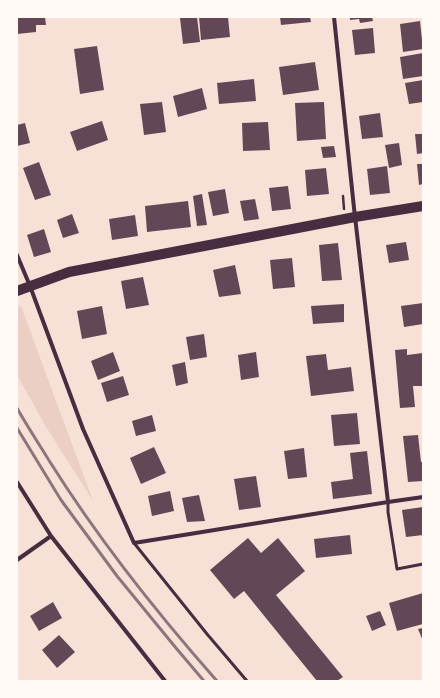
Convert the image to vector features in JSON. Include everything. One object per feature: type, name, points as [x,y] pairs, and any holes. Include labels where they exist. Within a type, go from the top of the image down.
[{"type":"main road","points":[[17,291],[69,272],[356,217],[423,206]]},
{"type":"street","points":[[334,17],[388,502]]},
{"type":"street","points":[[17,254],[83,429],[134,543],[423,497]]},
{"type":"street","points":[[17,482],[51,536],[165,681]]},
{"type":"street","points":[[17,560],[51,536]]},
{"type":"lane","points":[[388,502],[388,512],[397,569],[423,564]]},
{"type":"lane","points":[[134,543],[207,634],[248,681]]},
{"type":"shaded area","points":[[21,306],[93,501],[46,427],[17,375],[17,308]]},
{"type":"building","points":[[17,17],[45,17],[46,25],[36,25],[36,32],[17,34]]},
{"type":"building","points":[[197,17],[200,42],[183,44],[180,18]]},
{"type":"building","points":[[199,17],[228,17],[230,37],[201,40]]},
{"type":"building","points":[[280,17],[310,17],[311,22],[281,25]]},
{"type":"building","points":[[350,17],[372,17],[373,21],[360,23],[359,19],[350,20]]},
{"type":"building","points":[[420,21],[423,49],[403,52],[400,24]]},
{"type":"building","points":[[373,28],[375,53],[355,55],[352,30]]},
{"type":"building","points":[[97,46],[104,90],[80,94],[74,49]]},
{"type":"building","points":[[423,53],[423,76],[403,79],[400,57]]},
{"type":"building","points":[[315,62],[319,90],[283,95],[279,67]]},
{"type":"building","points":[[254,79],[256,101],[219,104],[217,83]]},
{"type":"building","points":[[423,80],[423,102],[409,104],[405,83]]},
{"type":"building","points":[[202,88],[207,109],[178,117],[173,96]]},
{"type":"building","points":[[162,102],[166,132],[144,135],[140,104]]},
{"type":"building","points":[[324,102],[326,139],[297,141],[295,103]]},
{"type":"building","points":[[380,113],[383,137],[362,139],[359,116]]},
{"type":"building","points":[[102,121],[108,140],[77,151],[70,132]]},
{"type":"building","points":[[268,122],[270,150],[243,151],[242,123]]},
{"type":"building","points":[[25,123],[30,143],[17,146],[17,125]]},
{"type":"building","points":[[415,134],[423,134],[423,153],[417,154]]},
{"type":"building","points":[[399,143],[402,165],[389,168],[385,145]]},
{"type":"building","points":[[334,146],[336,157],[323,158],[321,147]]},
{"type":"building","points":[[39,162],[51,195],[35,200],[23,168]]},
{"type":"building","points":[[417,164],[423,164],[423,184],[419,185]]},
{"type":"building","points":[[387,166],[390,193],[370,195],[367,169]]},
{"type":"building","points":[[326,168],[329,194],[307,196],[305,170]]},
{"type":"building","points":[[288,186],[291,209],[272,211],[269,188]]},
{"type":"building","points":[[225,189],[229,213],[213,216],[208,192]]},
{"type":"building","points":[[202,194],[207,225],[197,226],[193,196]]},
{"type":"building","points":[[255,199],[259,219],[244,221],[240,201]]},
{"type":"building","points":[[188,201],[191,227],[147,232],[145,206]]},
{"type":"building","points":[[72,214],[79,233],[63,238],[57,220]]},
{"type":"building","points":[[135,215],[138,236],[112,240],[109,219]]},
{"type":"building","points":[[44,229],[51,252],[34,257],[27,235]]},
{"type":"building","points":[[406,242],[409,260],[389,263],[386,245]]},
{"type":"building","points":[[338,243],[342,280],[322,281],[319,245]]},
{"type":"building","points":[[292,258],[295,287],[273,289],[270,260]]},
{"type":"building","points":[[235,265],[241,294],[219,297],[213,270]]},
{"type":"building","points":[[143,277],[149,305],[126,309],[121,281]]},
{"type":"building","points":[[423,303],[423,324],[404,327],[401,306]]},
{"type":"building","points":[[344,304],[344,322],[313,324],[311,306]]},
{"type":"building","points":[[102,306],[107,334],[82,339],[77,311]]},
{"type":"building","points":[[204,334],[207,357],[190,360],[186,337]]},
{"type":"building","points":[[407,349],[407,355],[423,353],[423,386],[413,386],[415,407],[400,408],[395,350]]},
{"type":"building","points":[[113,352],[120,371],[98,380],[91,361]]},
{"type":"building","points":[[256,352],[259,377],[241,380],[238,355]]},
{"type":"building","points":[[326,354],[328,370],[351,367],[354,391],[311,396],[306,356]]},
{"type":"building","points":[[185,362],[188,383],[176,386],[172,365]]},
{"type":"building","points":[[123,376],[129,395],[107,402],[101,383]]},
{"type":"building","points":[[357,413],[360,444],[334,446],[331,415]]},
{"type":"building","points":[[152,415],[156,431],[136,436],[132,421]]},
{"type":"building","points":[[418,435],[421,462],[423,462],[423,481],[408,482],[403,436]]},
{"type":"building","points":[[154,447],[166,473],[141,484],[130,458]]},
{"type":"building","points":[[304,448],[307,477],[288,479],[284,451]]},
{"type":"building","points":[[367,451],[372,494],[333,499],[331,482],[353,479],[350,453]]},
{"type":"building","points":[[256,476],[261,507],[239,510],[234,479]]},
{"type":"building","points":[[170,491],[174,511],[152,516],[148,496]]},
{"type":"building","points":[[199,495],[205,521],[187,522],[182,498]]},
{"type":"building","points":[[423,507],[423,535],[406,537],[402,510]]},
{"type":"building","points":[[350,535],[352,554],[316,558],[314,539]]},
{"type":"building","points":[[248,538],[261,553],[278,538],[305,571],[276,595],[343,677],[337,681],[317,681],[244,591],[234,599],[210,570]]},
{"type":"building","points":[[423,593],[423,624],[397,631],[389,603]]},
{"type":"building","points":[[53,602],[62,618],[39,631],[30,616]]},
{"type":"building","points":[[380,611],[386,625],[372,631],[366,616]]},
{"type":"building","points":[[423,628],[423,641],[418,629]]},
{"type":"building","points":[[59,635],[75,652],[57,668],[42,650]]},
{"type":"railway","points":[[17,408],[69,491],[108,547],[150,602],[217,681]]},
{"type":"railway","points":[[17,428],[61,500],[117,576],[204,681]]}]
